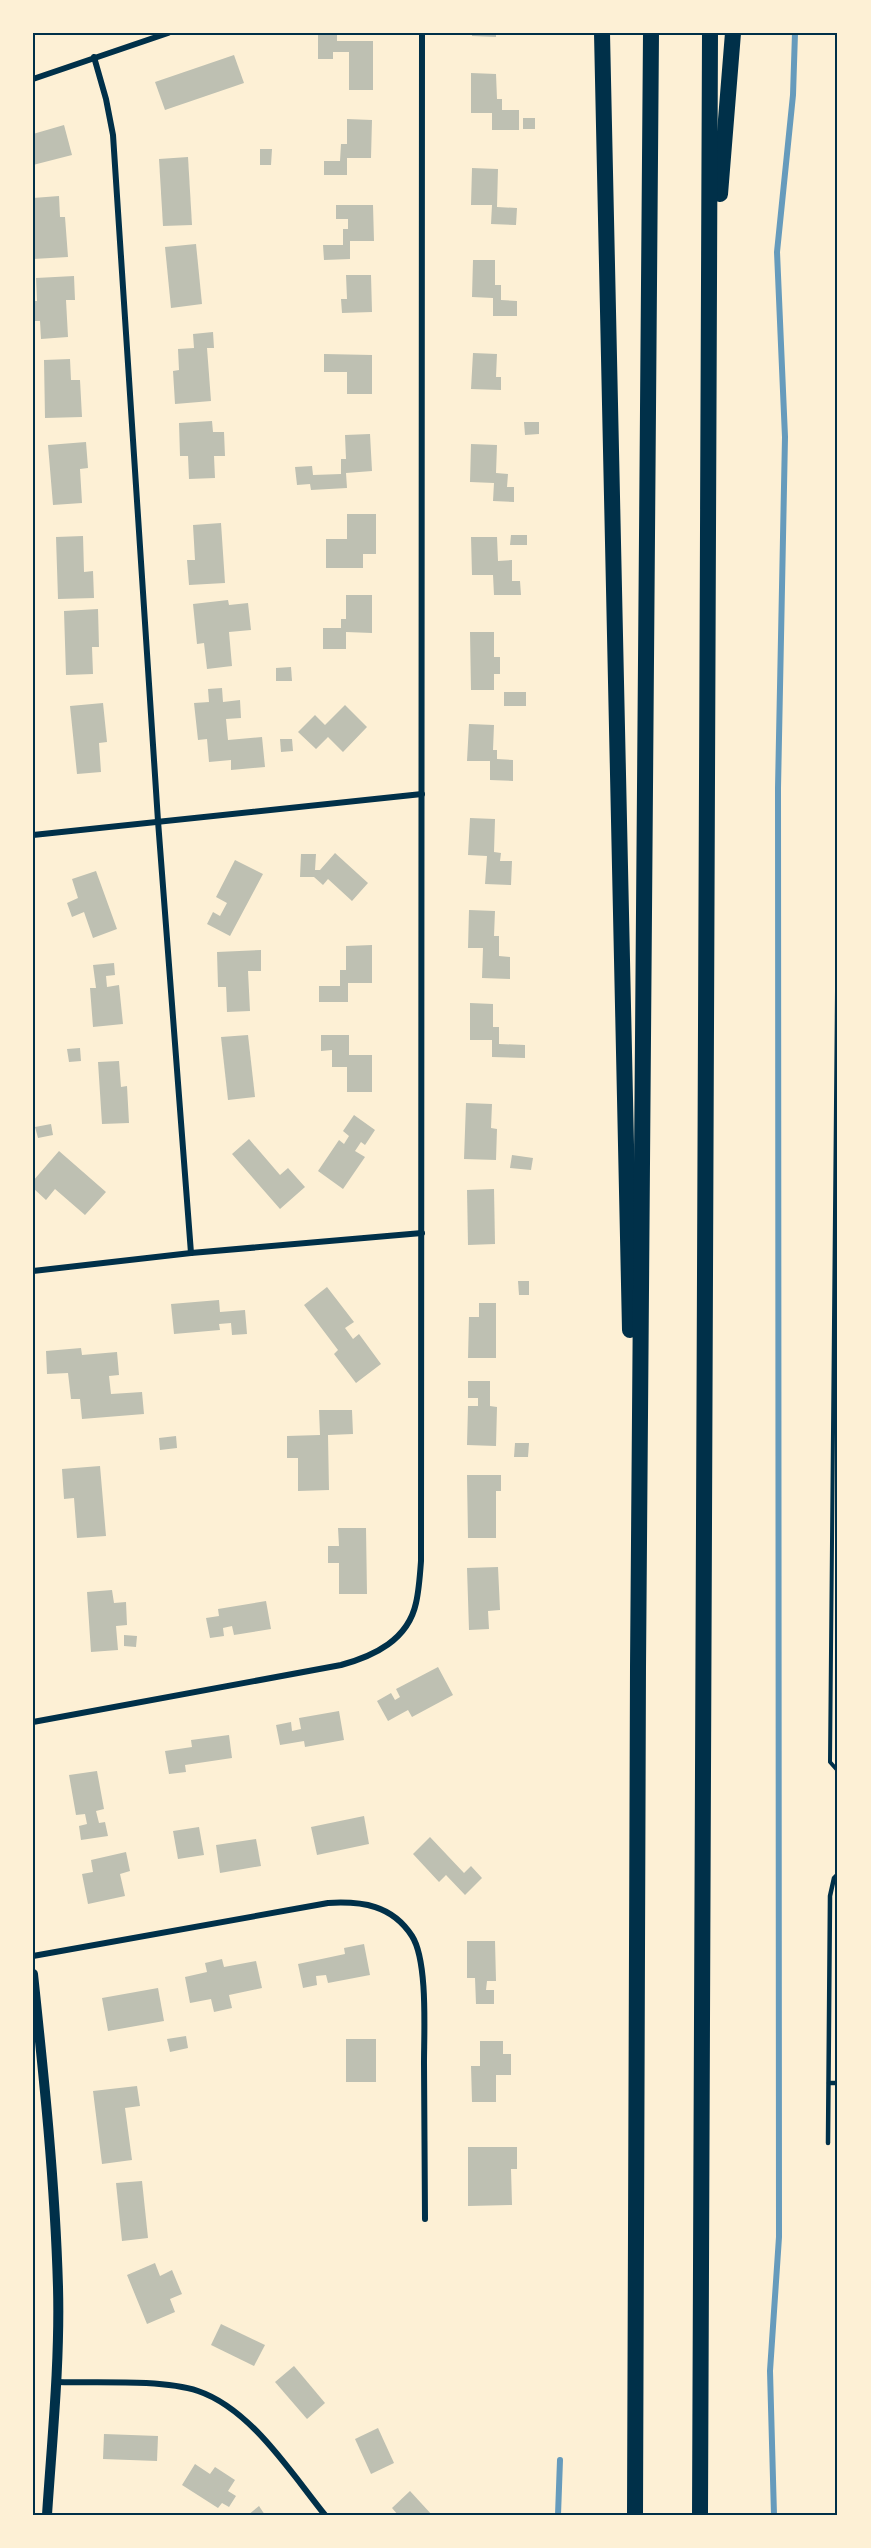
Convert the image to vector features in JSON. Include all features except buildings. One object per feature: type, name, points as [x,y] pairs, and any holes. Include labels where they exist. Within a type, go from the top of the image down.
[{"type":"highway","points":[[602,33],[638,1667]]},
{"type":"highway","points":[[635,2515],[638,1667],[651,33]]},
{"type":"highway","points":[[699,2515],[710,33]]},
{"type":"highway","points":[[710,314],[733,33]]},
{"type":"street","points":[[33,79],[168,33]]},
{"type":"street","points":[[33,1722],[364,1659],[385,1648],[402,1632],[416,1605],[421,1561],[422,33]]},
{"type":"street","points":[[94,57],[113,135],[158,821],[191,1253]]},
{"type":"street","points":[[33,835],[422,794]]},
{"type":"street","points":[[33,1271],[191,1253],[422,1233]]},
{"type":"street","points":[[33,1956],[328,1903],[354,1902],[378,1907],[399,1919],[414,1938],[421,1960],[425,2219]]},
{"type":"street","points":[[33,1974],[53,2169],[58,2288],[56,2382],[47,2515]]},
{"type":"street","points":[[56,2382],[175,2387],[198,2391],[221,2402],[260,2435],[324,2515]]},
{"type":"lane","points":[[828,2143],[830,1896],[834,1878],[838,1874]]},
{"type":"lane","points":[[829,1986],[838,1986]]},
{"type":"lane","points":[[828,2083],[838,2083]]},
{"type":"path","points":[[838,882],[830,1762],[838,1771]]},
{"type":"waterway","points":[[774,2515],[770,2371],[779,2237],[778,788],[785,437],[777,252],[793,95],[795,33]]},
{"type":"waterway","points":[[558,2515],[560,2460]]}]
